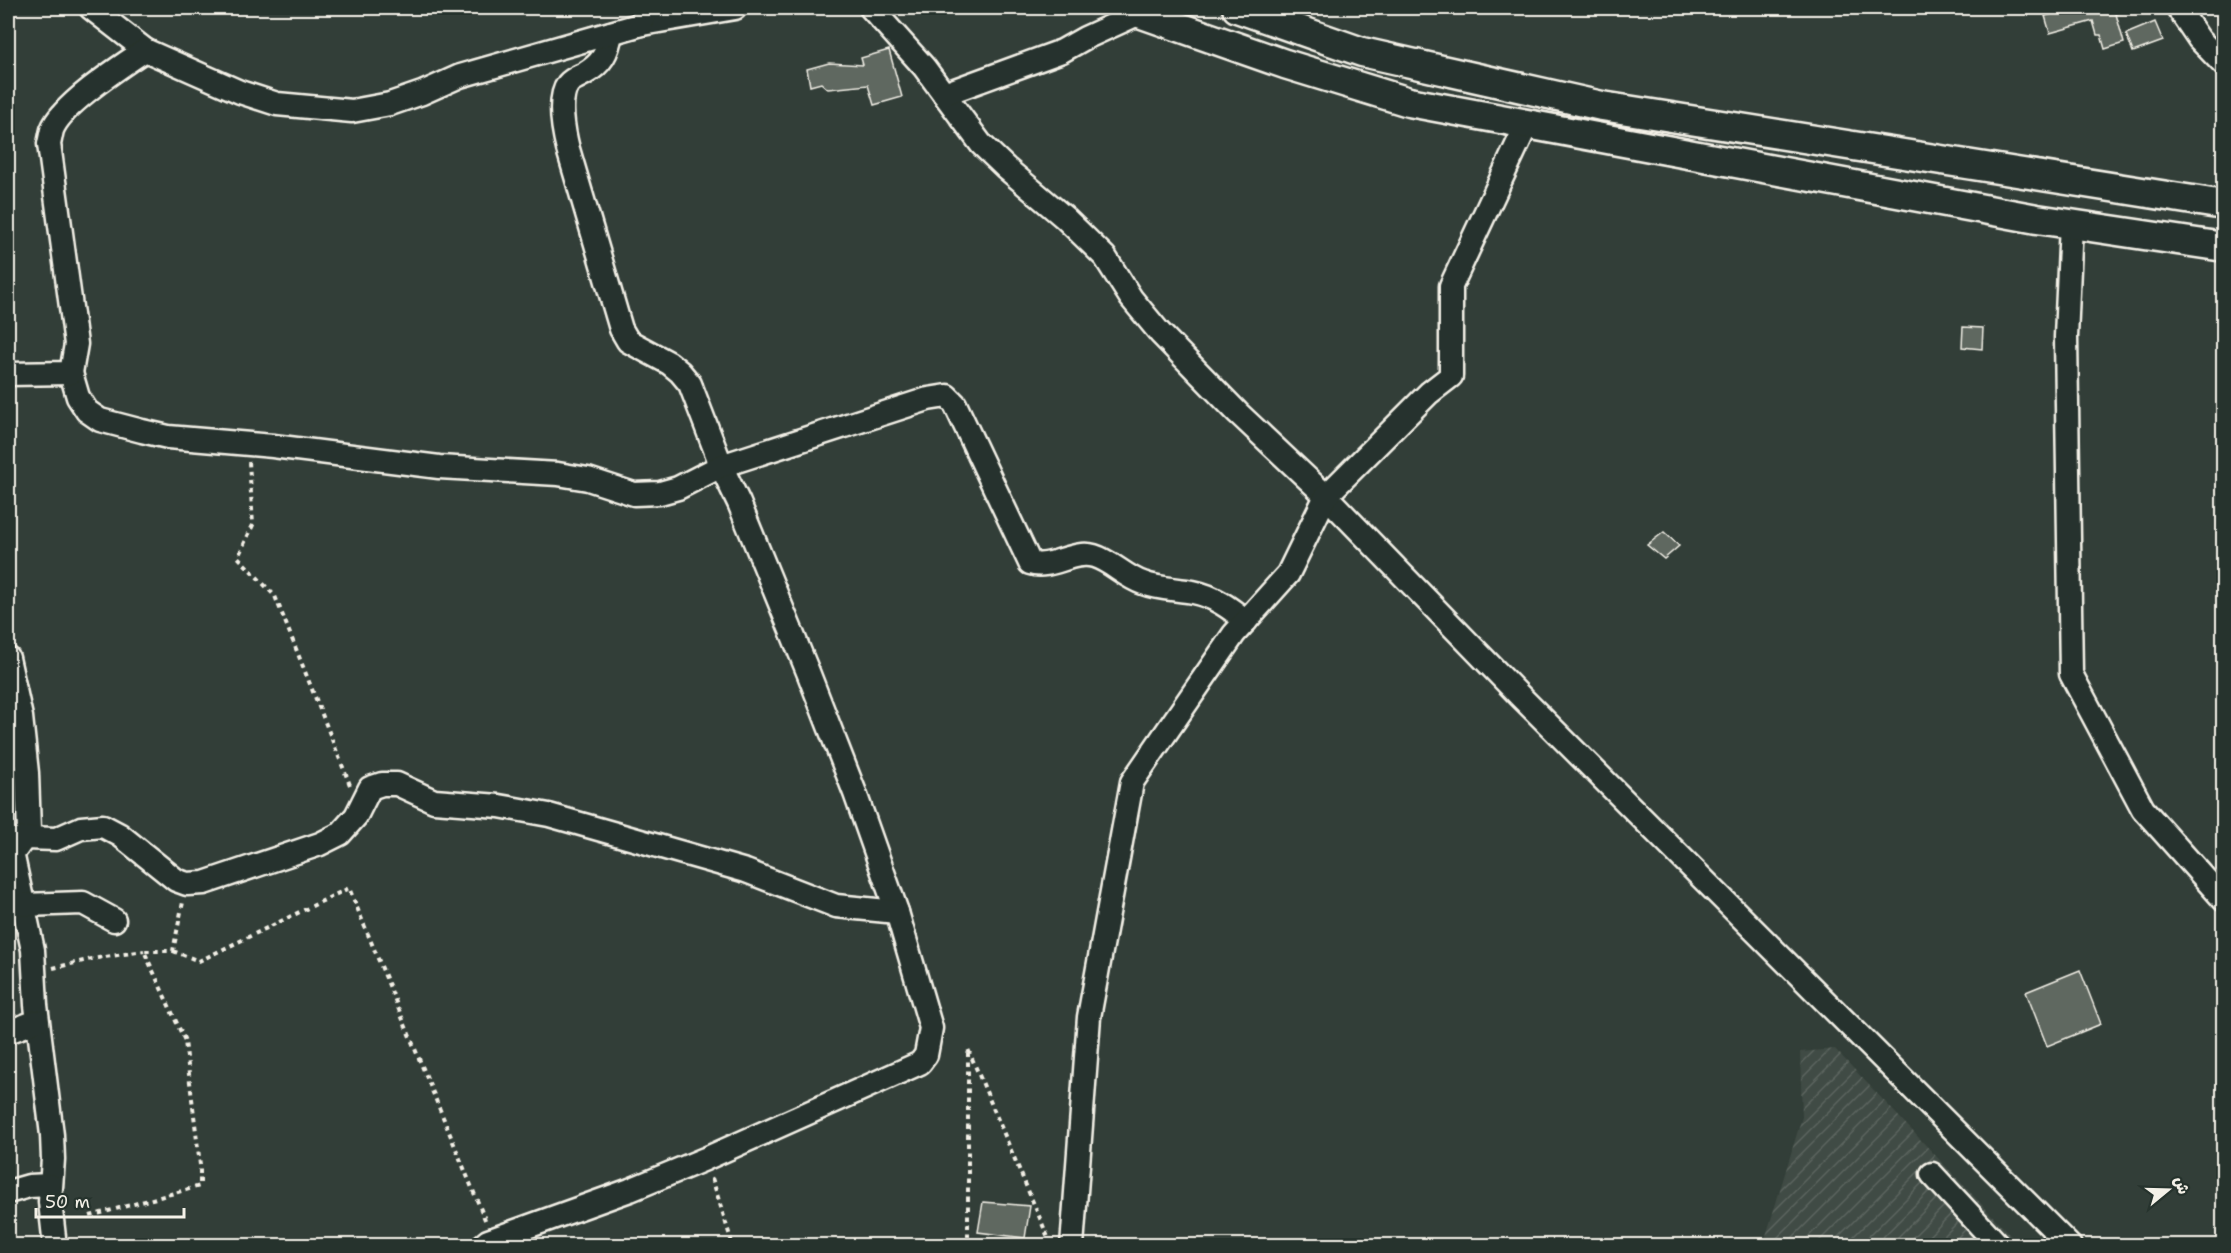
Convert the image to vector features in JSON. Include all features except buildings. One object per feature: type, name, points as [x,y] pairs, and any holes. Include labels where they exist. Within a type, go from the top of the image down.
[{"type":"main road","points":[[1237,8],[1362,52],[1602,106],[2223,205]]},
{"type":"main road","points":[[1133,10],[1285,64],[1409,102],[2037,219],[2223,248]]},
{"type":"main road","points":[[2037,219],[2044,176]]},
{"type":"street","points":[[90,8],[145,50],[240,93],[277,104],[352,111],[390,104],[460,76],[611,33],[644,16],[735,8]]},
{"type":"street","points":[[871,8],[924,67],[981,144],[1065,218],[1105,257],[1131,298],[1160,333],[1238,413],[1326,496],[1521,697],[2070,1245]]},
{"type":"street","points":[[2178,8],[2199,39],[2223,65]]},
{"type":"street","points":[[944,94],[1062,51],[1133,10]]},
{"type":"street","points":[[488,1242],[630,1190],[912,1068],[926,1056],[931,1028],[897,912],[855,793],[739,503],[721,466],[690,384],[669,363],[628,341],[621,329],[563,130],[564,93],[568,84],[604,58],[611,33]]},
{"type":"street","points":[[145,50],[65,112],[52,129],[49,144],[76,344],[71,373],[78,397],[87,411],[100,420],[168,436],[439,467],[558,474],[588,479],[634,494],[660,493],[678,488],[721,466],[928,399],[947,396],[956,404],[1008,513],[1020,545],[1030,562],[1038,566],[1083,555],[1094,556],[1129,578],[1146,585],[1209,596],[1229,606],[1246,621]]},
{"type":"street","points":[[1072,1245],[1089,1017],[1132,782],[1234,634],[1288,574],[1326,496],[1429,393],[1452,376],[1451,286],[1527,124]]},
{"type":"street","points":[[2071,223],[2066,337],[2071,674],[2143,808],[2223,900]]},
{"type":"street","points":[[11,370],[71,373]]},
{"type":"street","points":[[8,658],[21,717],[27,773],[29,831],[16,840],[14,858],[33,950],[38,1021],[52,1135],[50,1202],[55,1245]]},
{"type":"street","points":[[16,840],[56,839],[81,828],[104,826],[120,835],[176,880],[187,884],[204,883],[320,844],[340,834],[356,816],[370,788],[382,784],[397,784],[434,801],[499,806],[549,815],[746,871],[836,906],[897,912]]},
{"type":"street","points":[[24,905],[83,903],[114,920]]},
{"type":"street","points":[[8,1032],[38,1021]]},
{"type":"street","points":[[1932,1174],[1999,1245]]},
{"type":"street","points":[[8,1192],[29,1186],[50,1185]]},
{"type":"path","points":[[247,444],[253,525],[238,557],[275,596],[359,808]]},
{"type":"path","points":[[173,951],[187,884]]},
{"type":"path","points":[[35,972],[92,958],[144,951],[173,951],[199,961],[349,888],[488,1242]]},
{"type":"path","points":[[90,1216],[201,1186],[184,1041],[144,951]]},
{"type":"path","points":[[968,1245],[968,1050],[1052,1245]]},
{"type":"path","points":[[705,1159],[734,1245]]},
{"type":"shaded area","points":[[1835,1049],[2020,1245],[1763,1246],[1802,1117],[1800,1052]]}]
